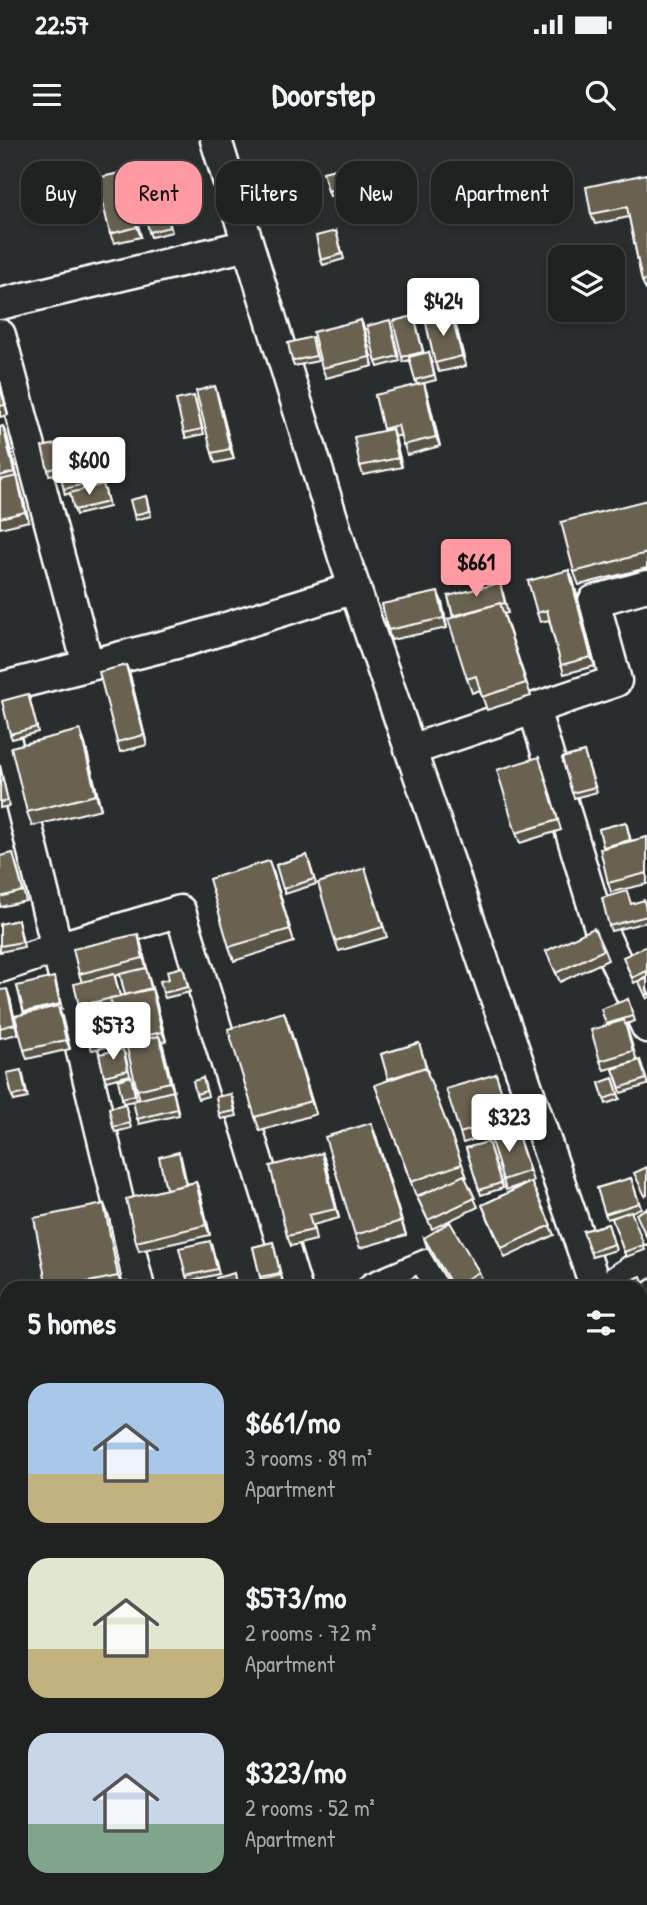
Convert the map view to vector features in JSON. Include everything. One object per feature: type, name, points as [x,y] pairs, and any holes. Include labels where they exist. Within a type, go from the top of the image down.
[{"type":"street","points":[[216,140],[355,587],[594,1281]]},
{"type":"street","points":[[0,304],[248,244]]},
{"type":"street","points":[[0,335],[88,665]]},
{"type":"street","points":[[411,750],[616,681],[594,601],[647,586]]},
{"type":"street","points":[[0,688],[188,640],[355,587]]},
{"type":"street","points":[[534,709],[600,928],[647,1027]]},
{"type":"street","points":[[0,718],[137,1281]]},
{"type":"street","points":[[0,967],[180,911],[294,1281]]},
{"type":"street","points":[[389,1281],[427,1265],[439,1281]]},
{"type":"street","points":[[619,1281],[645,1267]]},
{"type":"building","points":[[336,169],[336,189],[328,191],[323,172]]},
{"type":"building","points":[[115,174],[115,224],[136,224],[137,227],[110,234],[101,195],[101,177]]},
{"type":"building","points":[[646,174],[647,280],[642,281],[627,207],[591,214],[586,187]]},
{"type":"building","points":[[147,224],[169,224],[170,227],[149,232]]},
{"type":"building","points":[[336,231],[342,254],[321,260],[316,236]]},
{"type":"building","points":[[451,313],[462,356],[435,363],[425,319]]},
{"type":"building","points":[[414,316],[423,352],[402,357],[393,321]]},
{"type":"building","points":[[361,320],[370,357],[322,368],[313,332]]},
{"type":"building","points":[[390,320],[398,356],[376,362],[367,326]]},
{"type":"building","points":[[312,337],[316,356],[292,361],[288,343]]},
{"type":"building","points":[[429,352],[434,375],[415,380],[409,357]]},
{"type":"building","points":[[424,383],[436,437],[403,445],[398,425],[383,429],[375,395]]},
{"type":"building","points":[[0,386],[5,405],[0,406]]},
{"type":"building","points":[[215,386],[230,449],[212,453],[196,391]]},
{"type":"building","points":[[194,396],[202,429],[184,433],[176,400]]},
{"type":"building","points":[[3,426],[14,472],[0,476],[0,427]]},
{"type":"building","points":[[392,429],[398,458],[360,466],[354,437]]},
{"type":"building","points":[[69,441],[74,463],[48,470],[42,447]]},
{"type":"building","points":[[80,464],[85,484],[64,489],[59,470]]},
{"type":"building","points":[[17,476],[25,512],[0,518],[0,480]]},
{"type":"building","points":[[103,484],[108,502],[74,510],[70,493]]},
{"type":"building","points":[[146,496],[149,511],[134,515],[130,500]]},
{"type":"building","points":[[647,500],[647,553],[574,572],[561,522]]},
{"type":"building","points":[[569,570],[591,657],[561,665],[547,610],[537,613],[528,581]]},
{"type":"building","points":[[500,583],[505,603],[453,616],[448,596]]},
{"type":"building","points":[[438,592],[444,618],[388,630],[382,604]]},
{"type":"building","points":[[500,603],[526,683],[482,697],[476,676],[467,679],[448,619]]},
{"type":"building","points":[[126,665],[144,735],[117,742],[99,672]]},
{"type":"building","points":[[28,694],[37,727],[10,734],[2,701]]},
{"type":"building","points":[[80,730],[96,795],[27,812],[11,747]]},
{"type":"building","points":[[584,752],[595,787],[572,793],[562,758]]},
{"type":"building","points":[[539,757],[558,820],[516,833],[497,770]]},
{"type":"building","points":[[3,780],[8,801],[0,802],[0,781]]},
{"type":"building","points":[[626,822],[630,840],[603,847],[599,829]]},
{"type":"building","points":[[647,837],[647,873],[608,883],[600,849]]},
{"type":"building","points":[[13,853],[23,891],[0,897],[0,856]]},
{"type":"building","points":[[307,855],[314,879],[283,889],[276,865]]},
{"type":"building","points":[[269,861],[290,929],[229,947],[209,879]]},
{"type":"building","points":[[365,868],[383,927],[335,941],[318,883]]},
{"type":"building","points":[[627,891],[631,904],[644,900],[647,916],[609,926],[602,898]]},
{"type":"building","points":[[18,920],[22,942],[0,946],[0,924]]},
{"type":"building","points":[[594,928],[604,950],[556,973],[546,951]]},
{"type":"building","points":[[138,934],[143,958],[79,974],[73,949]]},
{"type":"building","points":[[647,946],[647,971],[632,978],[623,957]]},
{"type":"building","points":[[183,967],[188,987],[163,993],[160,981],[169,979],[167,971]]},
{"type":"building","points":[[146,968],[151,988],[125,995],[120,974]]},
{"type":"building","points":[[114,974],[120,996],[79,1006],[74,984]]},
{"type":"building","points":[[54,977],[60,1004],[24,1012],[17,986]]},
{"type":"building","points":[[647,978],[647,999],[639,982]]},
{"type":"building","points":[[7,989],[15,1024],[0,1028],[0,990]]},
{"type":"building","points":[[152,989],[162,1032],[131,1039],[126,1017],[116,1020],[110,998]]},
{"type":"building","points":[[628,999],[633,1016],[606,1024],[601,1009]]},
{"type":"building","points":[[58,1006],[66,1040],[24,1050],[15,1016]]},
{"type":"building","points":[[284,1012],[311,1101],[255,1117],[228,1029]]},
{"type":"building","points":[[624,1020],[633,1051],[600,1061],[591,1030]]},
{"type":"building","points":[[105,1023],[109,1041],[90,1045],[86,1028]]},
{"type":"building","points":[[159,1036],[170,1082],[137,1090],[126,1044]]},
{"type":"building","points":[[419,1043],[426,1067],[388,1079],[381,1054]]},
{"type":"building","points":[[123,1049],[128,1070],[104,1076],[99,1054]]},
{"type":"building","points":[[640,1060],[646,1079],[620,1088],[613,1069]]},
{"type":"building","points":[[425,1067],[462,1164],[411,1182],[375,1085]]},
{"type":"building","points":[[21,1070],[26,1093],[12,1096],[7,1073]]},
{"type":"building","points":[[496,1074],[509,1118],[460,1133],[446,1089]]},
{"type":"building","points":[[131,1076],[135,1095],[122,1098],[118,1080]]},
{"type":"building","points":[[203,1078],[206,1091],[196,1094],[193,1081]]},
{"type":"building","points":[[613,1078],[618,1094],[604,1099],[599,1083]]},
{"type":"building","points":[[173,1091],[177,1109],[137,1119],[133,1101]]},
{"type":"building","points":[[231,1094],[235,1111],[219,1114],[216,1097]]},
{"type":"building","points":[[125,1104],[130,1123],[113,1127],[109,1108]]},
{"type":"building","points":[[371,1123],[401,1221],[355,1235],[325,1137]]},
{"type":"building","points":[[516,1129],[529,1171],[503,1180],[490,1137]]},
{"type":"building","points":[[488,1142],[501,1183],[479,1190],[466,1148]]},
{"type":"building","points":[[179,1152],[186,1185],[166,1189],[159,1157]]},
{"type":"building","points":[[322,1153],[336,1209],[309,1215],[313,1230],[287,1236],[270,1166]]},
{"type":"building","points":[[647,1167],[647,1195],[645,1196],[634,1173]]},
{"type":"building","points":[[464,1175],[475,1198],[428,1220],[417,1197]]},
{"type":"building","points":[[631,1178],[639,1203],[605,1214],[597,1188]]},
{"type":"building","points":[[196,1182],[206,1225],[136,1242],[126,1199]]},
{"type":"building","points":[[531,1182],[551,1225],[502,1248],[482,1205]]},
{"type":"building","points":[[104,1204],[118,1276],[93,1281],[46,1281],[34,1218]]},
{"type":"building","points":[[647,1208],[647,1238],[636,1214]]},
{"type":"building","points":[[631,1211],[644,1245],[624,1252],[612,1218]]},
{"type":"building","points":[[450,1222],[479,1272],[463,1281],[449,1281],[424,1238]]},
{"type":"building","points":[[608,1224],[614,1244],[590,1252],[583,1231]]},
{"type":"building","points":[[210,1241],[217,1269],[186,1276],[179,1248]]},
{"type":"building","points":[[273,1242],[280,1273],[260,1277],[253,1247]]},
{"type":"building","points":[[234,1273],[236,1281],[217,1281],[216,1278]]},
{"type":"building","points":[[281,1275],[282,1281],[255,1281]]},
{"type":"building","points":[[641,1276],[643,1281],[629,1281]]}]
